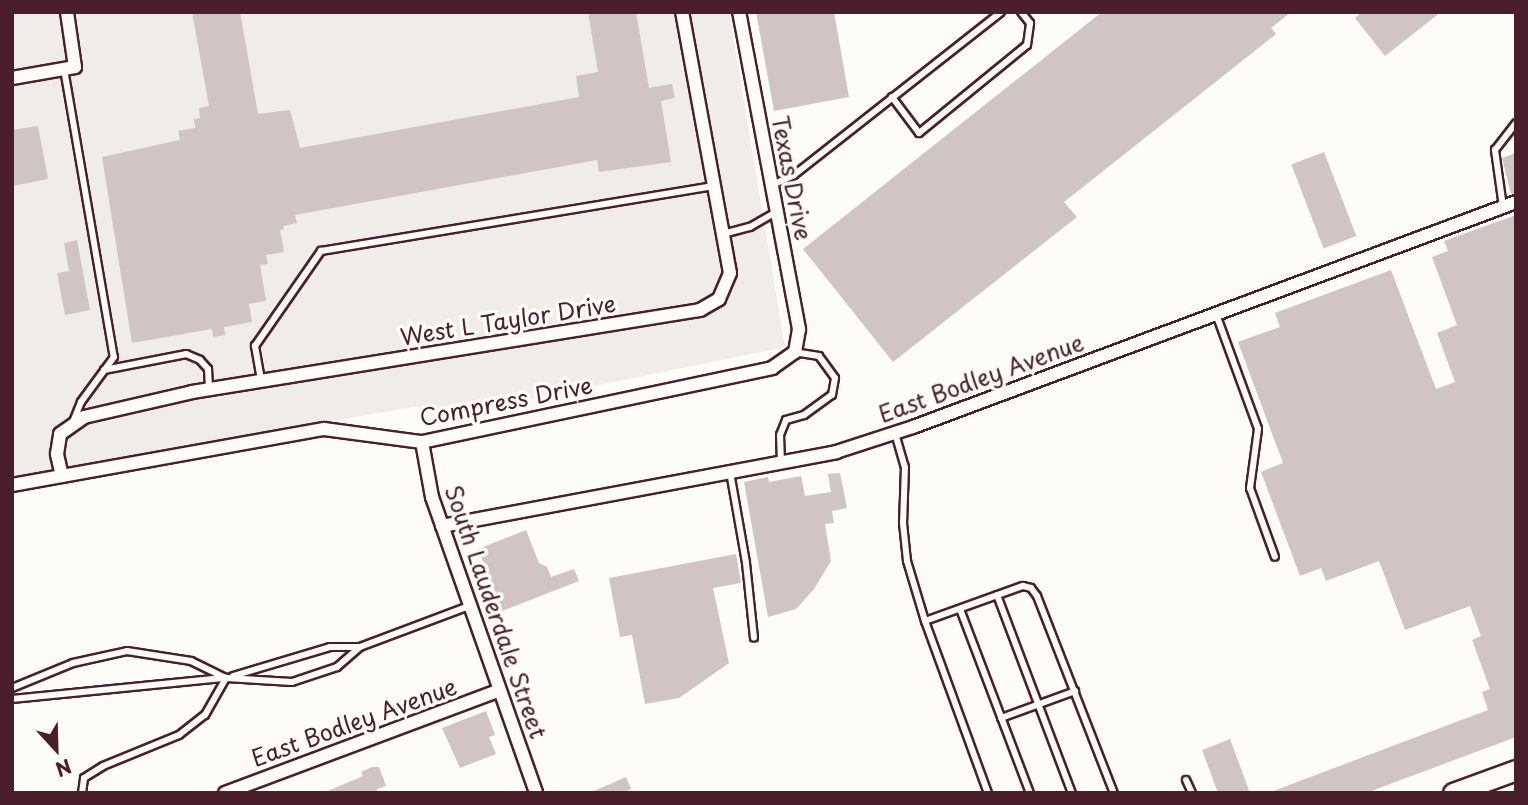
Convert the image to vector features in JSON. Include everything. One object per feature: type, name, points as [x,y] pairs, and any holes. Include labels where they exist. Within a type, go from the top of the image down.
[{"type":"main road","points":[[1453,793],[1516,771]]},
{"type":"street","points":[[12,78],[75,67],[67,12]]},
{"type":"street","name":"West L Taylor Drive","points":[[72,426],[84,417],[209,389],[700,310],[719,299],[730,273],[682,12]]},
{"type":"street","name":"Texas Drive","points":[[739,12],[799,329],[795,352]]},
{"type":"street","name":"East Bodley Avenue","points":[[442,526],[836,452],[895,433],[1509,204]]},
{"type":"street","name":"Compress Drive","points":[[12,485],[324,429],[422,442],[772,368],[795,352]]},
{"type":"street","points":[[62,477],[57,454],[60,434],[72,426]]},
{"type":"street","name":"South Lauderdale Street","points":[[422,442],[432,498],[536,793]]},
{"type":"street","name":"East Bodley Avenue","points":[[225,793],[498,691]]},
{"type":"lane","points":[[772,185],[794,175],[1001,12]]},
{"type":"lane","points":[[892,97],[919,133],[1027,45],[1030,23],[1021,12]]},
{"type":"lane","points":[[64,69],[114,357],[81,402],[72,426]]},
{"type":"lane","points":[[1509,204],[1495,150],[1516,123]]},
{"type":"lane","points":[[261,380],[255,346],[321,251],[714,186]]},
{"type":"lane","points":[[723,234],[750,226],[777,211]]},
{"type":"lane","points":[[1216,314],[1258,429],[1250,488],[1275,557]]},
{"type":"lane","points":[[781,463],[780,435],[786,420],[804,415],[832,395],[835,378],[819,356],[795,352]]},
{"type":"lane","points":[[104,370],[186,354],[200,360],[208,369],[209,389]]},
{"type":"lane","points":[[895,433],[905,467],[903,523],[907,561],[925,621],[989,793]]},
{"type":"lane","points":[[730,472],[746,563],[754,638]]},
{"type":"lane","points":[[925,621],[1023,586],[1031,588],[1037,596],[1114,793]]},
{"type":"lane","points":[[997,595],[1072,793]]},
{"type":"lane","points":[[12,699],[226,678],[292,682],[337,667],[360,647],[469,606]]},
{"type":"lane","points":[[960,609],[1030,793]]},
{"type":"lane","points":[[12,688],[73,663],[127,651],[191,661],[226,678],[330,647],[360,647]]},
{"type":"lane","points":[[82,793],[84,778],[103,766],[179,735],[205,715],[226,678]]},
{"type":"lane","points":[[1001,718],[1075,691]]},
{"type":"lane","points":[[1186,780],[1192,793]]},
{"type":"shaded area","points":[[12,12],[729,12],[785,347],[472,411],[413,407],[12,477]]},
{"type":"building","points":[[192,12],[240,12],[258,114],[290,110],[300,148],[579,97],[576,76],[598,72],[588,12],[636,12],[649,88],[672,84],[675,98],[661,101],[671,162],[599,172],[597,160],[295,215],[297,223],[283,226],[284,230],[280,230],[284,252],[266,255],[268,264],[260,265],[266,301],[249,304],[252,322],[224,327],[225,335],[213,337],[212,329],[132,343],[102,157],[180,140],[178,131],[195,128],[194,119],[200,118],[199,108],[209,106]]},
{"type":"building","points":[[756,12],[834,12],[849,97],[774,111]]},
{"type":"building","points":[[1102,12],[1291,12],[1271,28],[1276,34],[1064,202],[1077,217],[893,362],[803,249]]},
{"type":"building","points":[[1362,12],[1441,12],[1385,56],[1355,18]]},
{"type":"building","points":[[38,126],[48,179],[12,186],[12,130]]},
{"type":"building","points":[[1324,152],[1356,236],[1324,249],[1291,165]]},
{"type":"building","points":[[1516,153],[1516,193],[1511,194],[1502,158]]},
{"type":"building","points":[[1516,215],[1516,737],[1366,793],[1268,793],[1488,710],[1482,692],[1490,689],[1472,640],[1481,636],[1470,606],[1405,630],[1379,561],[1326,581],[1321,568],[1300,576],[1261,472],[1283,463],[1238,342],[1280,327],[1275,313],[1391,270],[1436,389],[1455,382],[1437,333],[1457,325],[1432,257],[1448,251],[1444,241]]},
{"type":"building","points":[[77,240],[90,310],[65,315],[57,273],[69,271],[64,243]]},
{"type":"building","points":[[840,473],[847,508],[832,511],[834,523],[825,524],[831,561],[814,589],[796,609],[768,617],[744,482],[768,477],[769,482],[801,476],[805,496],[831,492],[828,474]]},
{"type":"building","points":[[526,530],[539,563],[547,567],[551,577],[574,569],[579,581],[502,611],[478,549]]},
{"type":"building","points":[[736,554],[741,583],[713,588],[729,663],[679,698],[645,704],[632,635],[620,637],[609,578]]},
{"type":"building","points":[[486,711],[495,735],[489,737],[496,754],[460,768],[442,728]]},
{"type":"building","points":[[1230,739],[1250,793],[1218,793],[1202,750]]},
{"type":"building","points":[[379,767],[386,786],[377,789],[378,793],[323,793],[363,776],[361,772]]},
{"type":"building","points":[[626,777],[631,789],[622,793],[589,793]]}]
